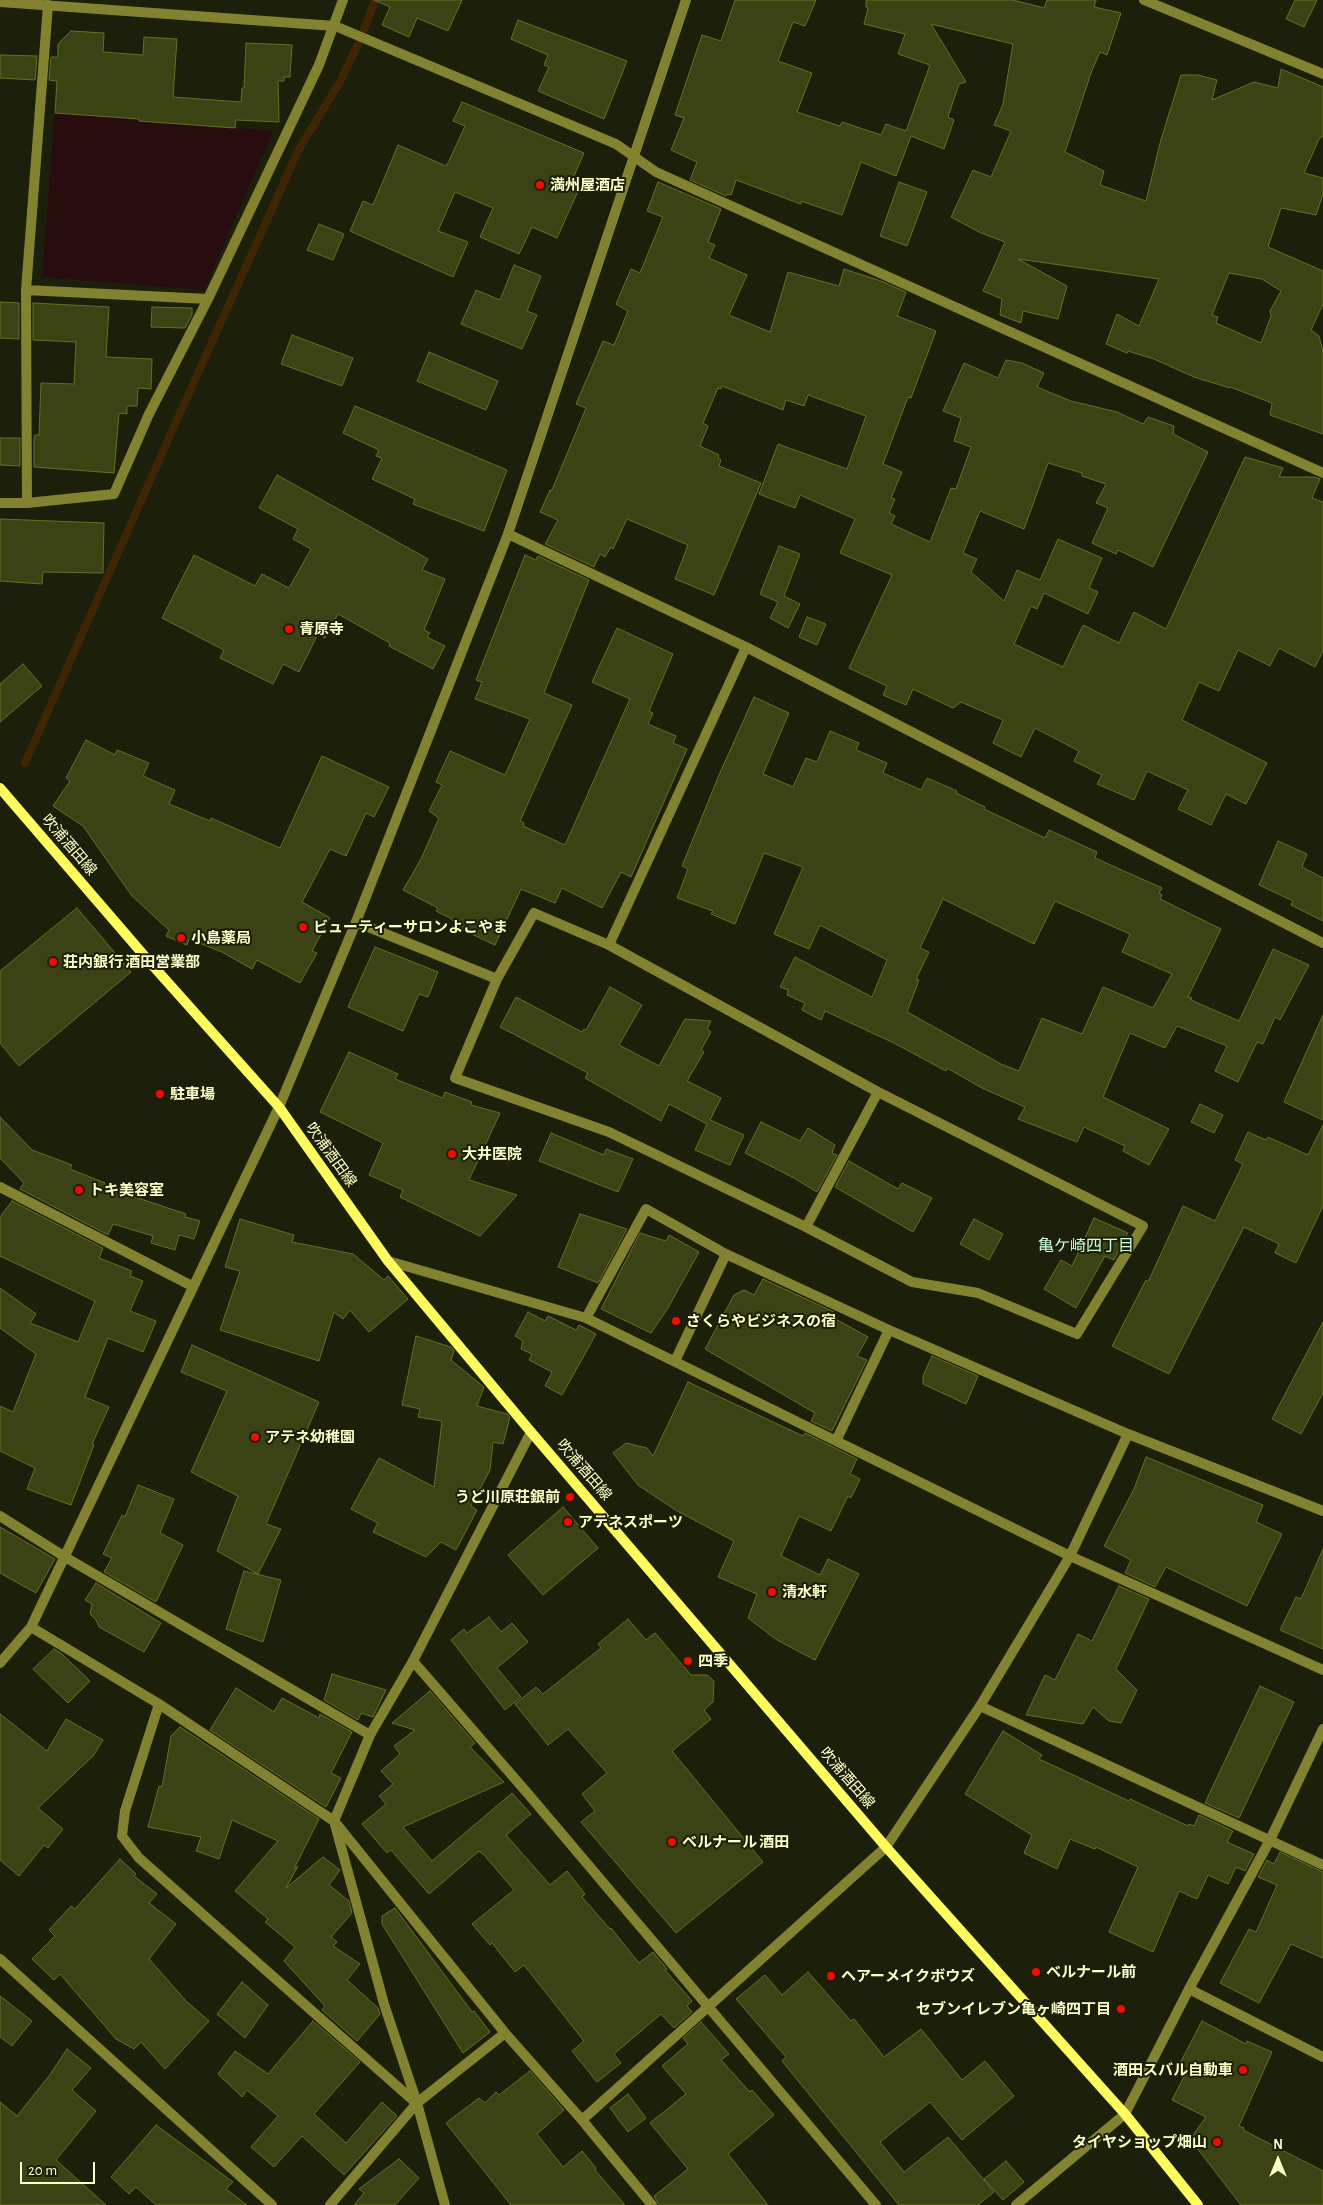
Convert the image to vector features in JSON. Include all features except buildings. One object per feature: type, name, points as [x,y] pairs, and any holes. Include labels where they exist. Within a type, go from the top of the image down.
[{"type":"main road","name":"吹浦酒田線","points":[[0,790],[279,1107],[388,1261],[532,1432],[886,1847],[1125,2114],[1198,2205]]},
{"type":"street","points":[[0,503],[27,504],[114,494],[149,414],[208,300],[319,66],[343,0]]},
{"type":"street","points":[[0,1663],[30,1627],[65,1557],[192,1286],[279,1107],[356,922],[508,534],[686,0]]},
{"type":"street","points":[[1144,0],[1323,74]]},
{"type":"street","points":[[0,2],[334,26],[616,144],[633,157],[665,176],[1323,473]]},
{"type":"street","points":[[27,504],[26,290],[48,5]]},
{"type":"street","points":[[26,290],[208,300]]},
{"type":"street","points":[[508,534],[746,647],[1323,943]]},
{"type":"street","points":[[608,945],[746,647]]},
{"type":"street","points":[[534,913],[608,945],[878,1092],[1143,1226],[1077,1334],[978,1293],[912,1282],[806,1227],[609,1132],[455,1078],[497,980],[534,913]]},
{"type":"street","points":[[356,922],[497,980]]},
{"type":"street","points":[[806,1227],[878,1092]]},
{"type":"street","points":[[0,1187],[192,1286]]},
{"type":"street","points":[[586,1318],[646,1209],[726,1254],[889,1330],[1128,1434],[1323,1511]]},
{"type":"street","points":[[675,1362],[726,1254]]},
{"type":"street","points":[[388,1261],[586,1318],[1070,1556],[1323,1670]]},
{"type":"street","points":[[836,1441],[889,1330]]},
{"type":"street","points":[[445,2205],[416,2103],[384,2004],[334,1821],[370,1735],[413,1661],[532,1432]]},
{"type":"street","points":[[582,2120],[886,1847],[980,1706],[1070,1556],[1128,1434]]},
{"type":"street","points":[[0,1516],[65,1557],[370,1735]]},
{"type":"street","points":[[30,1627],[158,1704],[334,1821],[505,2033],[582,2120],[652,2205]]},
{"type":"street","points":[[413,1661],[876,2205]]},
{"type":"street","points":[[158,1704],[125,1811],[122,1836],[139,1858],[416,2103]]},
{"type":"street","points":[[980,1706],[1323,1866]]},
{"type":"street","points":[[1016,2205],[1125,2114],[1189,1989],[1270,1840],[1323,1729]]},
{"type":"street","points":[[0,1959],[272,2205]]},
{"type":"street","points":[[1189,1989],[1323,2057]]},
{"type":"street","points":[[330,2205],[416,2103],[505,2033]]},
{"type":"shaded area","points":[[55,113],[273,131],[204,290],[42,277]]},
{"type":"waterway","points":[[25,763],[299,149],[341,80],[361,38],[375,0]]},
{"type":"place","name":"満州屋酒店","points":[[540,185]]},
{"type":"place","name":"青原寺","points":[[289,629]]},
{"type":"place","name":"ビューティーサロンよこやま","points":[[303,927]]},
{"type":"place","name":"小島薬局","points":[[181,938]]},
{"type":"place","name":"荘内銀行 酒田営業部","points":[[53,962]]},
{"type":"place","name":"駐車場","points":[[160,1094]]},
{"type":"place","name":"大井医院","points":[[452,1154]]},
{"type":"place","name":"トキ美容室","points":[[79,1190]]},
{"type":"place","name":"さくらやビジネスの宿","points":[[676,1321]]},
{"type":"place","name":"アテネ幼稚園","points":[[255,1437]]},
{"type":"place","name":"うど川原荘銀前","points":[[570,1497]]},
{"type":"place","name":"アテネスポーツ","points":[[568,1522]]},
{"type":"place","name":"清水軒","points":[[772,1592]]},
{"type":"place","name":"四季","points":[[688,1661]]},
{"type":"place","name":"ベルナール 酒田","points":[[672,1842]]},
{"type":"place","name":"ベルナール前","points":[[1036,1972]]},
{"type":"place","name":"ヘアーメイクボウズ","points":[[831,1976]]},
{"type":"place","name":"セブンイレブン亀ヶ崎四丁目","points":[[1121,2009]]},
{"type":"place","name":"酒田スバル自動車","points":[[1243,2070]]},
{"type":"place","name":"タイヤショップ畑山","points":[[1217,2142]]},
{"type":"district","name":"亀ケ崎四丁目","points":[[1086,1246]]}]
